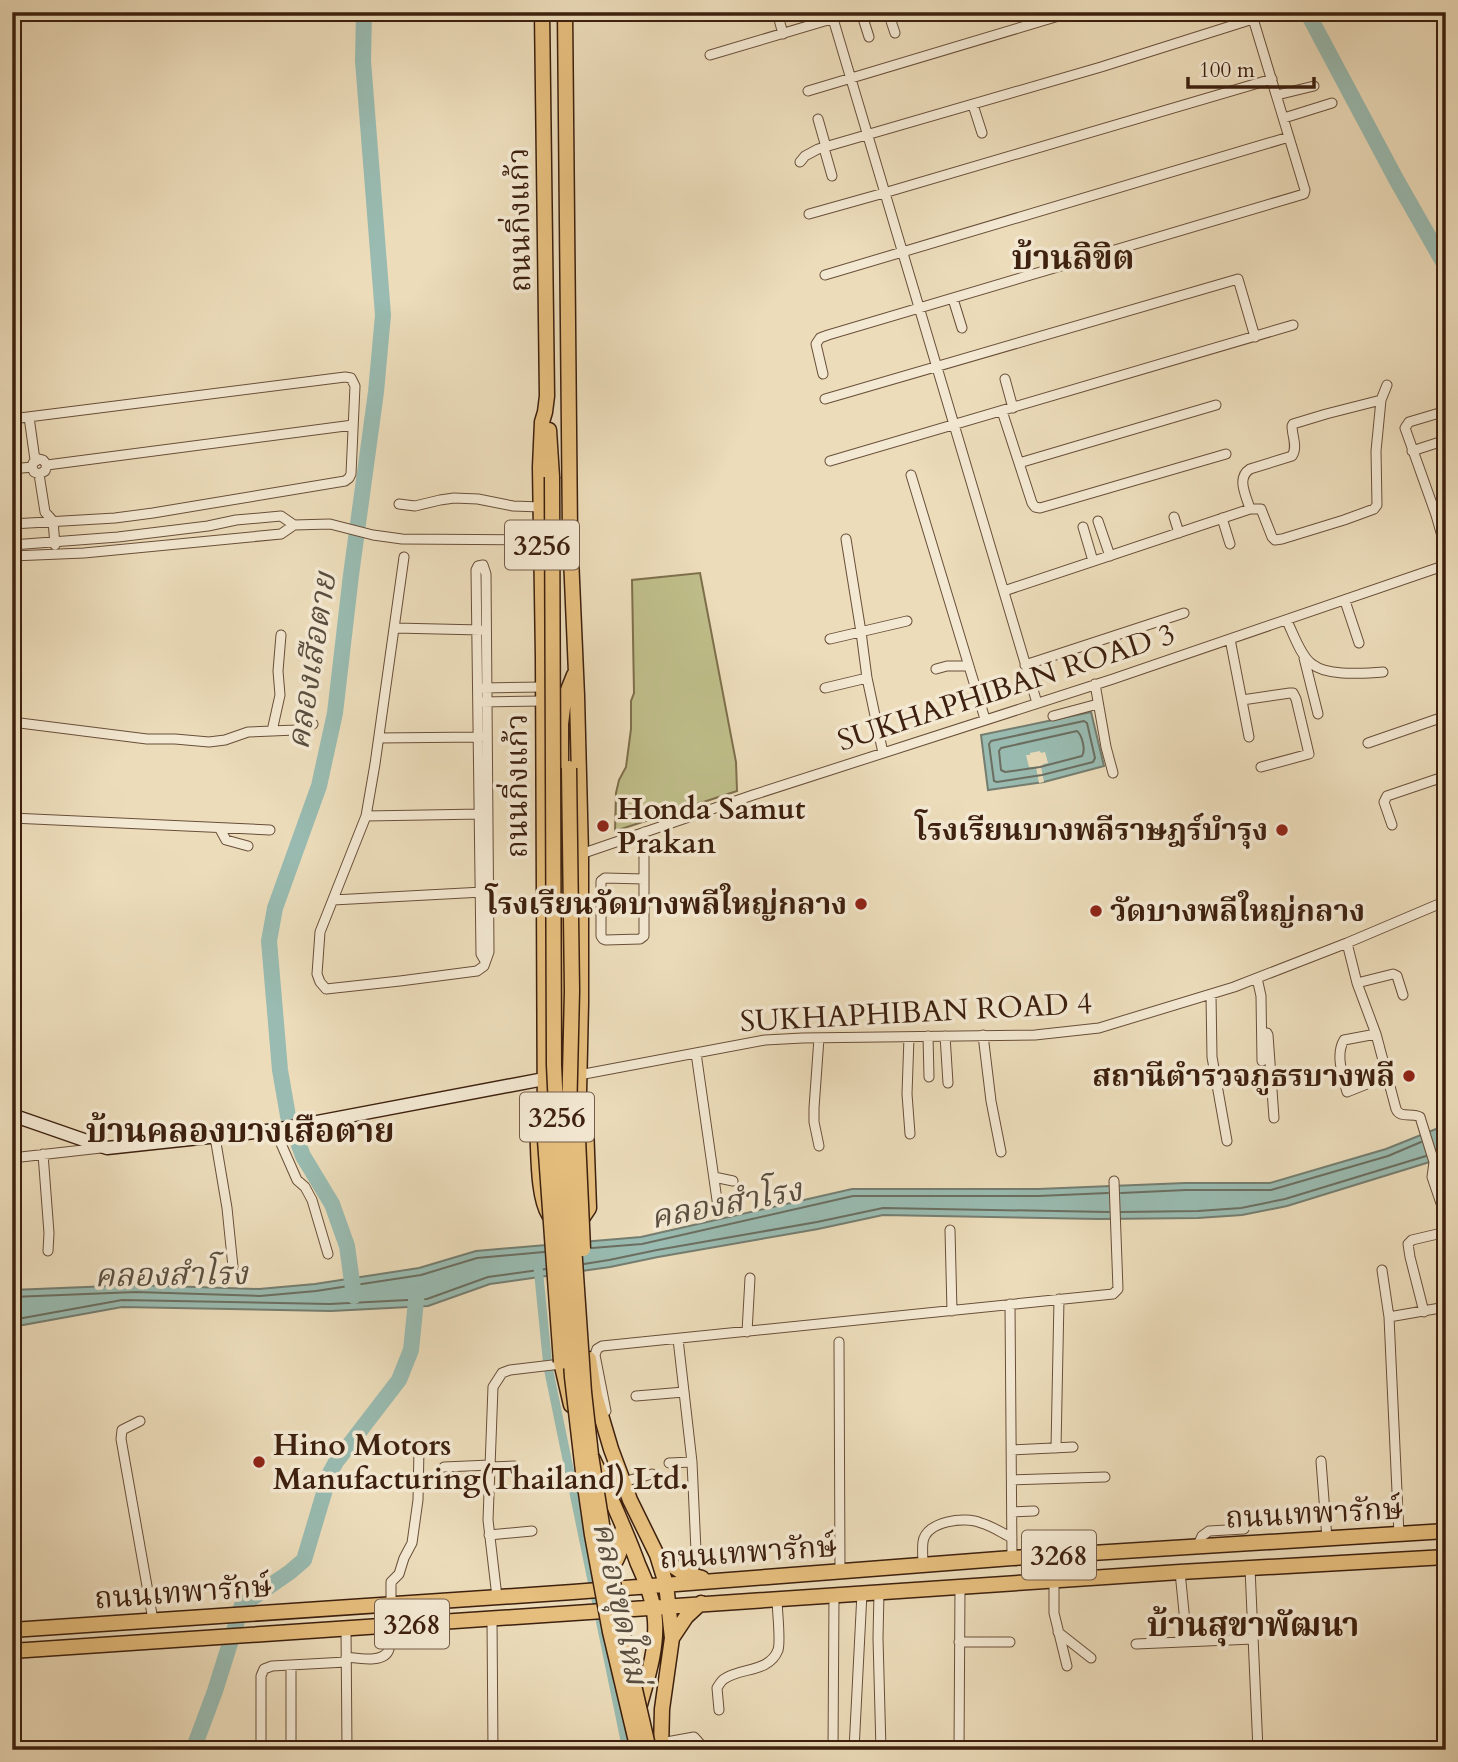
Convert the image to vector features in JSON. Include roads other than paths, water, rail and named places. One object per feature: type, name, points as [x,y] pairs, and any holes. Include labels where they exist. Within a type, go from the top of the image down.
[{"type":"main road","name":"ถนนกิ่งแก้ว","points":[[542,12],[546,405],[541,429],[544,1095],[558,1364],[583,1437],[621,1519],[641,1587]]},
{"type":"main road","name":"ถนนกิ่งแก้ว","points":[[565,12],[570,534],[581,854],[578,1131],[589,1359],[604,1430],[623,1482],[657,1555],[666,1584]]},
{"type":"main road","name":"3256","points":[[546,405],[552,477],[554,1065],[561,1214],[572,1377],[585,1485],[610,1632],[636,1750]]},
{"type":"main road","name":"3256","points":[[576,672],[564,700],[561,724],[561,1074],[578,1131]]},
{"type":"main road","name":"3256","points":[[568,691],[572,990],[568,1158],[584,1392],[604,1537],[630,1668],[657,1747]]},
{"type":"main road","points":[[12,1115],[107,1148],[279,1129],[544,1079]]},
{"type":"main road","points":[[544,1095],[537,1121],[541,1195],[546,1210],[554,1219],[583,1217],[589,1208],[589,1196],[586,1126],[579,1082]]},
{"type":"main road","points":[[573,1592],[603,1576],[613,1567],[618,1559],[622,1541],[621,1519]]},
{"type":"main road","name":"ถนนเทพารักษ์","points":[[12,1630],[573,1592],[1012,1558],[1446,1531]]},
{"type":"main road","points":[[1399,1535],[1416,1559]]},
{"type":"main road","points":[[657,1555],[683,1573],[720,1581]]},
{"type":"main road","name":"ถนนเทพารักษ์","points":[[12,1651],[701,1603],[1446,1557]]},
{"type":"main road","name":"3256","points":[[657,1747],[672,1639],[666,1584]]},
{"type":"main road","name":"3256","points":[[636,1750],[636,1720],[654,1650],[655,1633],[653,1607],[641,1587]]},
{"type":"main road","points":[[672,1639],[686,1617],[701,1603]]},
{"type":"main road","points":[[635,1609],[655,1633]]},
{"type":"street","points":[[777,12],[783,34]]},
{"type":"street","points":[[710,55],[783,34],[832,16],[855,12]]},
{"type":"street","points":[[861,12],[869,37]]},
{"type":"street","points":[[888,12],[895,33]]},
{"type":"street","points":[[808,91],[1072,12]]},
{"type":"street","points":[[832,16],[1037,703]]},
{"type":"street","points":[[800,162],[805,156],[825,148],[1101,67],[1252,16],[1306,190],[1304,194],[820,338],[816,344],[823,374]]},
{"type":"street","points":[[809,214],[1272,79]]},
{"type":"street","points":[[1277,96],[1314,86]]},
{"type":"street","points":[[1284,118],[1332,103]]},
{"type":"street","points":[[973,105],[982,134]]},
{"type":"street","points":[[818,119],[832,176]]},
{"type":"street","points":[[825,275],[1289,137]]},
{"type":"street","points":[[825,399],[1238,279],[1255,337]]},
{"type":"street","points":[[953,299],[962,328]]},
{"type":"street","points":[[830,461],[1293,325]]},
{"type":"street","points":[[12,419],[345,377],[351,378],[355,386],[351,474],[345,481],[115,518],[12,524]]},
{"type":"street","points":[[1446,377],[1443,383],[1446,394]]},
{"type":"street","points":[[1004,379],[1013,408]]},
{"type":"street","points":[[1004,591],[1250,509],[1261,509],[1275,540],[1374,509],[1378,501],[1376,451],[1381,400],[1387,385]]},
{"type":"street","points":[[1250,509],[1243,475],[1250,469],[1294,454],[1293,424],[1381,400]]},
{"type":"street","points":[[1018,463],[1216,405]]},
{"type":"street","points":[[1002,411],[1032,503],[1040,508],[1226,454]]},
{"type":"street","points":[[1446,411],[1409,422],[1405,428],[1412,451],[1441,513],[1446,550]]},
{"type":"street","points":[[29,417],[45,512],[53,521],[55,554]]},
{"type":"street","points":[[12,469],[36,467],[45,471],[47,465],[353,425]]},
{"type":"street","points":[[1412,451],[1446,440]]},
{"type":"street","points":[[911,475],[985,719]]},
{"type":"street","points":[[399,504],[415,506],[454,498],[478,499],[513,506],[541,506]]},
{"type":"street","points":[[41,554],[39,522],[45,512]]},
{"type":"street","points":[[12,545],[176,531],[281,516],[294,525]]},
{"type":"street","points":[[1174,517],[1179,533]]},
{"type":"street","points":[[1222,518],[1230,544]]},
{"type":"street","points":[[1098,521],[1110,556]]},
{"type":"street","points":[[225,523],[226,539]]},
{"type":"street","points":[[12,556],[84,553],[281,534],[294,525],[330,524],[402,539],[542,540]]},
{"type":"street","points":[[1083,527],[1093,561]]},
{"type":"street","points":[[846,539],[867,678],[883,753]]},
{"type":"street","points":[[404,557],[366,816],[320,932],[317,964],[320,982],[326,989],[477,971],[484,967],[485,961],[481,954],[484,892],[482,630],[486,574],[483,565],[476,570],[482,630]]},
{"type":"street","name":"SUKHAPHIBAN ROAD 3","points":[[581,854],[1287,621],[1446,565]]},
{"type":"street","points":[[1345,601],[1359,643]]},
{"type":"street","points":[[1025,666],[1184,613]]},
{"type":"street","points":[[830,639],[908,621]]},
{"type":"street","points":[[1287,621],[1312,665],[1335,672],[1355,674],[1383,672]]},
{"type":"street","points":[[395,628],[482,630]]},
{"type":"street","points":[[272,731],[280,695],[278,671],[281,635]]},
{"type":"street","points":[[1230,639],[1249,737]]},
{"type":"street","points":[[1303,653],[1318,714]]},
{"type":"street","points":[[936,668],[968,666]]},
{"type":"street","points":[[825,688],[867,678]]},
{"type":"street","points":[[1095,684],[1113,773]]},
{"type":"street","points":[[482,688],[505,688],[543,694]]},
{"type":"street","points":[[505,688],[505,701]]},
{"type":"street","points":[[1242,700],[1290,693],[1293,693],[1296,699],[1309,754],[1261,767]]},
{"type":"street","points":[[482,702],[543,694]]},
{"type":"street","points":[[1053,716],[1098,704]]},
{"type":"street","points":[[1368,743],[1446,716]]},
{"type":"street","points":[[12,722],[147,739],[209,742],[248,732],[295,730],[313,724]]},
{"type":"street","points":[[379,738],[482,737]]},
{"type":"street","points":[[1392,824],[1384,798],[1446,776]]},
{"type":"street","points":[[366,816],[483,814]]},
{"type":"street","points":[[12,818],[270,830]]},
{"type":"street","points":[[220,829],[226,840],[247,846]]},
{"type":"street","points":[[644,832],[644,879],[644,936],[640,939],[603,939],[601,881],[605,878],[644,879]]},
{"type":"street","points":[[333,900],[484,892]]},
{"type":"street","name":"SUKHAPHIBAN ROAD 4","points":[[579,1082],[696,1053],[765,1040],[1064,1033],[1099,1028],[1258,978],[1446,901]]},
{"type":"street","points":[[1347,943],[1357,983],[1376,1034],[1397,1113],[1420,1117],[1433,1162],[1432,1177],[1446,1218]]},
{"type":"street","points":[[1357,983],[1393,974],[1397,976],[1403,995]]},
{"type":"street","points":[[1258,978],[1261,996],[1262,1061]]},
{"type":"street","points":[[1210,995],[1212,1057],[1227,1141]]},
{"type":"street","points":[[1262,1033],[1268,1035],[1274,1118]]},
{"type":"street","points":[[1376,1034],[1344,1040],[1340,1047],[1340,1062],[1347,1092],[1387,1076]]},
{"type":"street","points":[[983,1035],[991,1101],[1001,1152]]},
{"type":"street","points":[[928,1036],[929,1077]]},
{"type":"street","points":[[945,1036],[948,1083]]},
{"type":"street","points":[[909,1037],[907,1094],[910,1134]]},
{"type":"street","points":[[819,1038],[814,1122],[819,1146]]},
{"type":"street","points":[[696,1053],[718,1207]]},
{"type":"street","points":[[279,1129],[297,1180],[305,1186],[312,1200],[328,1254]]},
{"type":"street","points":[[215,1136],[233,1267]]},
{"type":"street","points":[[12,1158],[107,1148]]},
{"type":"street","points":[[43,1154],[48,1251]]},
{"type":"street","points":[[714,1177],[733,1181]]},
{"type":"street","points":[[604,1430],[606,1413],[595,1359],[597,1349],[601,1346],[1113,1294],[1118,1289],[1114,1181]]},
{"type":"street","points":[[950,1230],[952,1311]]},
{"type":"street","points":[[1424,1312],[1408,1244],[1412,1240],[1446,1232]]},
{"type":"street","points":[[1382,1270],[1389,1317],[1399,1535]]},
{"type":"street","points":[[747,1332],[750,1278]]},
{"type":"street","points":[[1056,1448],[1059,1299]]},
{"type":"street","points":[[1010,1304],[1012,1558]]},
{"type":"street","points":[[1389,1317],[1446,1307]]},
{"type":"street","points":[[678,1339],[692,1462],[696,1552],[691,1576]]},
{"type":"street","points":[[839,1342],[840,1571]]},
{"type":"street","points":[[497,1597],[488,1520],[494,1387],[502,1373],[510,1370],[558,1364]]},
{"type":"street","points":[[636,1396],[684,1392]]},
{"type":"street","points":[[140,1422],[122,1430],[121,1439],[153,1620]]},
{"type":"street","points":[[1011,1450],[1073,1447]]},
{"type":"street","points":[[391,1604],[391,1582],[399,1574],[412,1543],[418,1500],[419,1448]]},
{"type":"street","points":[[1321,1461],[1327,1539]]},
{"type":"street","points":[[669,1463],[692,1462]]},
{"type":"street","points":[[444,1467],[514,1466]]},
{"type":"street","points":[[623,1482],[652,1474]]},
{"type":"street","points":[[1012,1480],[1105,1477]]},
{"type":"street","points":[[1012,1513],[1034,1511]]},
{"type":"street","points":[[923,1565],[923,1540],[930,1530],[949,1521],[968,1519],[1012,1538]]},
{"type":"street","points":[[1197,1546],[1202,1536],[1209,1531],[1244,1529]]},
{"type":"street","points":[[489,1535],[532,1531]]},
{"type":"street","points":[[1250,1568],[1258,1750]]},
{"type":"street","points":[[1181,1572],[1187,1642]]},
{"type":"street","points":[[1054,1580],[1054,1613],[1067,1666]]},
{"type":"street","points":[[959,1750],[960,1587]]},
{"type":"street","points":[[879,1592],[881,1750]]},
{"type":"street","points":[[854,1750],[862,1593]]},
{"type":"street","points":[[833,1750],[834,1595]]},
{"type":"street","points":[[719,1710],[717,1688],[725,1679],[761,1667],[771,1660],[778,1649],[777,1599]]},
{"type":"street","points":[[492,1619],[493,1750]]},
{"type":"street","points":[[261,1750],[261,1676],[264,1669],[272,1666],[376,1659],[386,1656],[389,1647],[388,1626]]},
{"type":"street","points":[[346,1629],[347,1750]]},
{"type":"street","points":[[1058,1632],[1091,1658]]},
{"type":"street","points":[[1136,1644],[1253,1639]]},
{"type":"street","points":[[959,1642],[1010,1642]]},
{"type":"street","points":[[291,1665],[291,1750]]},
{"type":"street","points":[[657,1747],[694,1737],[703,1750]]},
{"type":"water","points":[[1091,712],[1104,766],[1044,782],[988,790],[981,735]]},
{"type":"water","points":[[1446,1125],[1446,1157],[1287,1206],[1242,1215],[1099,1219],[883,1215],[610,1267],[490,1284],[428,1306],[331,1311],[122,1307],[12,1327],[12,1290],[136,1285],[259,1289],[315,1284],[419,1268],[476,1251],[641,1237],[852,1189],[1038,1189],[1185,1183],[1270,1183],[1386,1149]]},
{"type":"waterway","name":"คลองเสือตาย","points":[[354,1296],[347,1246],[332,1204],[303,1156],[288,1116],[280,1070],[269,941],[275,908],[319,786],[335,713],[376,392],[383,315],[363,61],[364,12]]},
{"type":"waterway","points":[[1307,12],[1446,267]]},
{"type":"waterway","name":"คลองขุดใหม่","points":[[538,1267],[548,1367],[627,1750]]},
{"type":"waterway","points":[[193,1750],[242,1605],[304,1560],[330,1473],[399,1380],[411,1350],[417,1291]]},
{"type":"place","name":"Honda Samut Prakan","points":[[603,826]]},
{"type":"place","name":"โรงเรียนบางพลีราษฎร์บำรุง","points":[[1282,830]]},
{"type":"place","name":"โรงเรียนวัดบางพลีใหญ่กลาง","points":[[861,904]]},
{"type":"place","name":"วัดบางพลีใหญ่กลาง","points":[[1096,911]]},
{"type":"place","name":"สถานีตำรวจภูธรบางพลี","points":[[1409,1076]]},
{"type":"place","name":"Hino Motors Manufacturing(Thailand) Ltd.","points":[[259,1462]]},
{"type":"district","name":"บ้านลิขิต","points":[[1073,257]]},
{"type":"district","name":"บ้านคลองบางเสือตาย","points":[[240,1130]]},
{"type":"district","name":"บ้านสุขาพัฒนา","points":[[1253,1624]]},
{"type":"water label","name":"คลองสำโรง","points":[[726,1203]]},
{"type":"water label","name":"คลองสำโรง","points":[[171,1274]]}]
